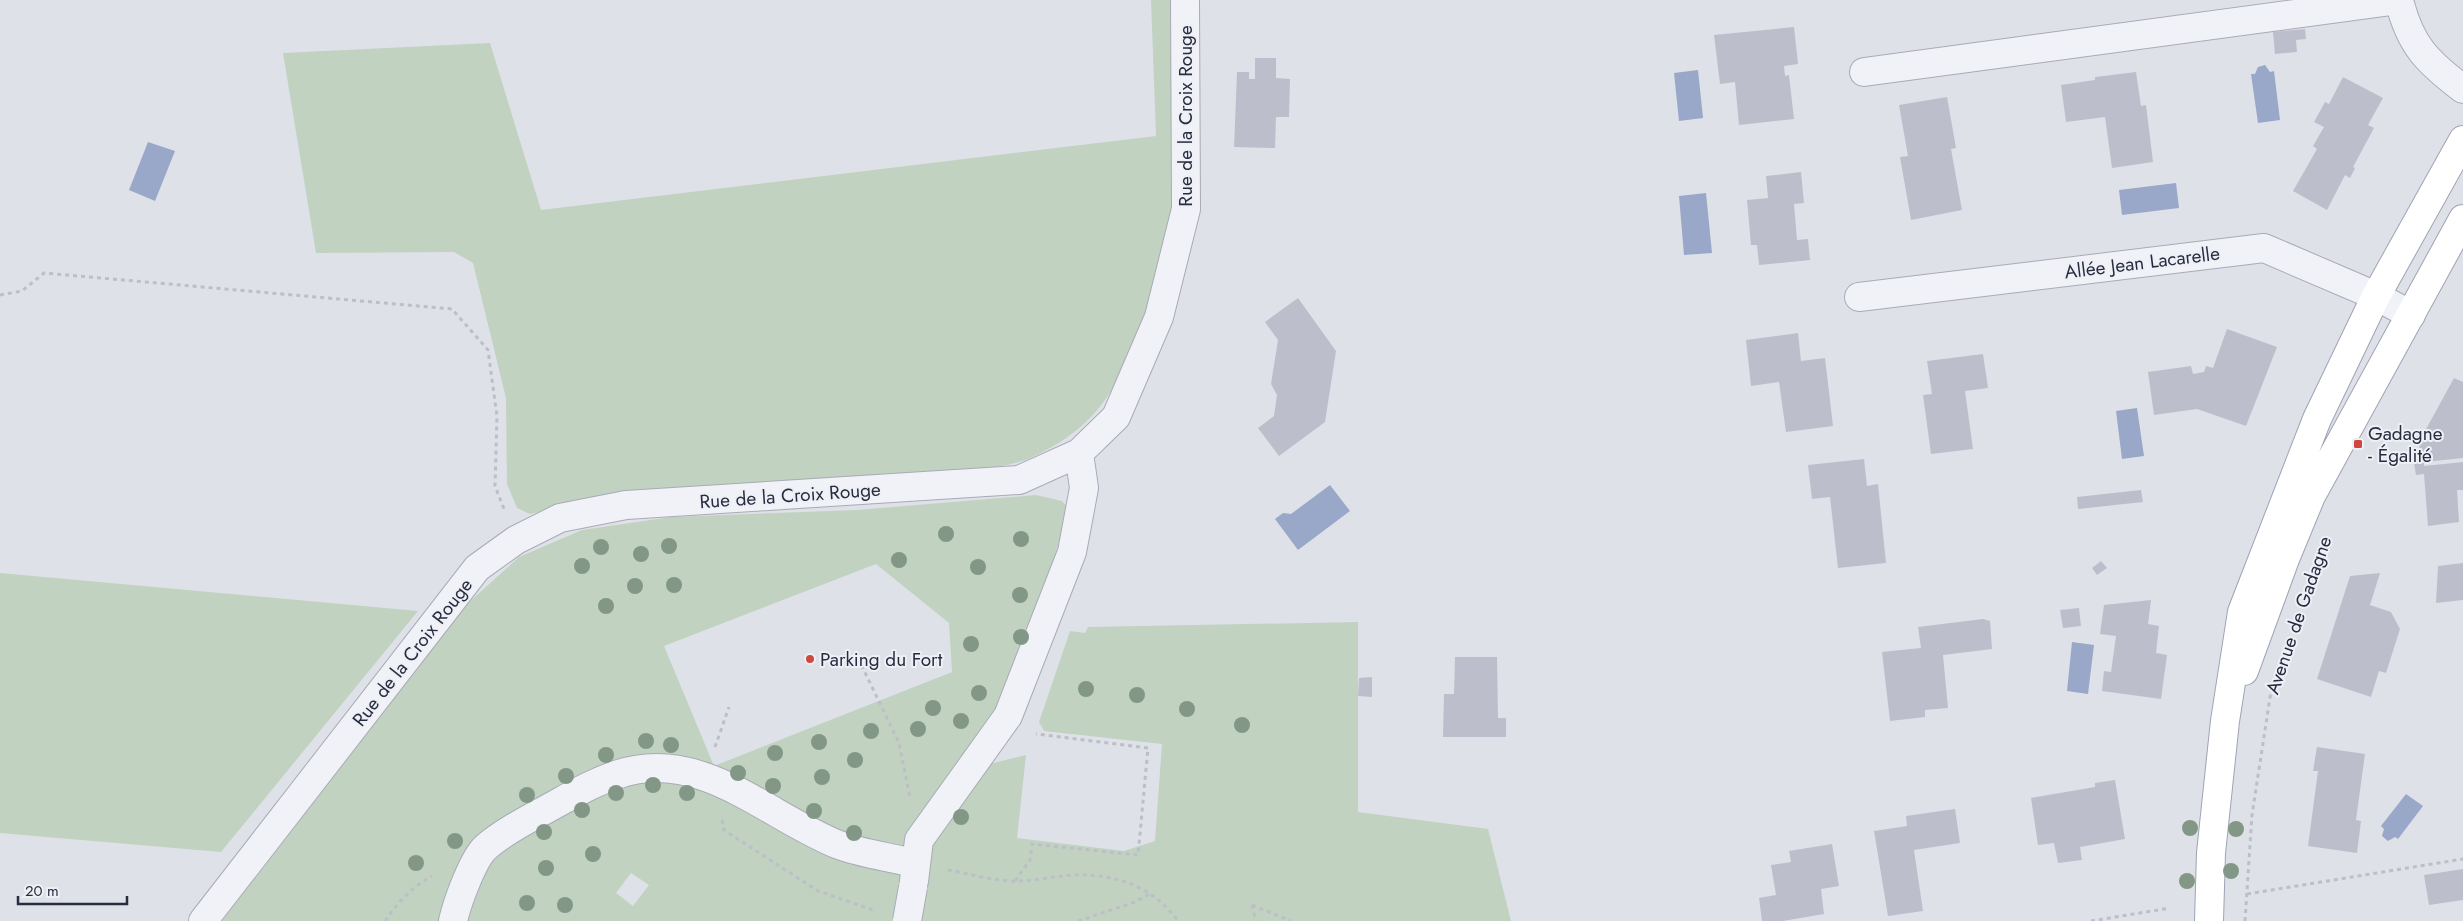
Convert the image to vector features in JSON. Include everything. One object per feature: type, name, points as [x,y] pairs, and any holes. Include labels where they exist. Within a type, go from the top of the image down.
[{"type":"main road","name":"Avenue de Gadagne","points":[[2209,921],[2211,853],[2225,721],[2242,612],[2316,419],[2376,296],[2463,140]]},
{"type":"main road","name":"Avenue de Gadagne","points":[[2225,721],[2285,559],[2311,496],[2463,219]]},
{"type":"street","name":"Rue de la Croix Rouge","points":[[203,921],[477,568],[516,540],[560,518],[626,505],[1019,480],[1079,452],[1116,417],[1159,317],[1186,209],[1185,0]]},
{"type":"street","points":[[1864,72],[2399,0],[2412,39],[2419,49],[2446,76],[2463,89]]},
{"type":"street","name":"Allée Jean Lacarelle","points":[[1858,296],[2264,248],[2376,296],[2411,315]]},
{"type":"street","points":[[895,917],[915,875],[919,840],[1008,716],[1072,552],[1084,488],[1079,452]]},
{"type":"street","points":[[453,921],[459,897],[484,849],[527,820],[582,790],[620,773],[657,768],[704,776],[840,845],[915,875]]},
{"type":"path","points":[[0,294],[22,291],[44,273],[452,309],[488,350],[497,416],[496,486],[516,540]]},
{"type":"path","points":[[858,658],[899,743],[908,784]]},
{"type":"path","name":"Avenue de Gadagne","points":[[2245,921],[2252,815],[2268,700],[2274,681]]},
{"type":"path","points":[[729,707],[704,776],[724,830],[818,891],[895,917]]},
{"type":"path","points":[[1008,716],[1032,733],[1148,748],[1138,855],[1032,844],[1030,860],[1015,881]]},
{"type":"path","points":[[2247,894],[2463,859]]},
{"type":"path","points":[[915,875],[1015,881],[1074,875],[1106,877],[1134,885],[1152,893],[1166,904],[1178,921]]},
{"type":"path","points":[[1078,921],[1134,902],[1152,893]]},
{"type":"path","points":[[1256,921],[1252,905],[1291,921]]},
{"type":"path","points":[[2091,921],[2170,908]]},
{"type":"green space","points":[[1151,0],[1170,0],[1175,182],[1167,241],[1159,275],[1136,342],[1105,400],[1087,421],[1073,433],[1046,451],[1019,462],[981,469],[565,506],[530,514],[517,508],[507,484],[506,398],[473,263],[454,252],[316,253],[283,53],[490,43],[541,210],[1156,136]]},
{"type":"green space","points":[[1036,495],[1062,501],[1068,508],[1044,595],[985,765],[1026,755],[1017,838],[1124,851],[1155,841],[1162,744],[1044,731],[1039,722],[1070,631],[1085,633],[1088,627],[1358,622],[1358,812],[1488,829],[1511,921],[222,921],[466,605],[519,557],[582,530],[671,517],[857,510]],"holes":[[[876,564],[949,623],[952,672],[714,766],[664,646]],[[631,873],[649,885],[633,906],[616,893]]]},
{"type":"green space","points":[[0,573],[418,611],[221,852],[0,833]]},
{"type":"water","points":[[2265,65],[2270,72],[2274,71],[2280,120],[2258,123],[2251,74],[2255,74],[2258,67]]},
{"type":"water","points":[[1698,70],[1703,118],[1679,121],[1674,73]]},
{"type":"water","points":[[148,142],[175,151],[155,201],[129,190]]},
{"type":"water","points":[[2176,183],[2179,208],[2122,215],[2119,190]]},
{"type":"water","points":[[1706,193],[1712,253],[1684,255],[1679,196]]},
{"type":"water","points":[[2137,408],[2144,456],[2122,459],[2116,411]]},
{"type":"water","points":[[1330,485],[1350,511],[1298,550],[1275,519],[1283,513],[1291,514]]},
{"type":"water","points":[[2072,642],[2094,645],[2088,694],[2067,691]]},
{"type":"water","points":[[2406,794],[2423,806],[2398,839],[2395,837],[2388,841],[2382,836],[2384,829],[2381,826]]},
{"type":"building","points":[[1794,27],[1798,64],[1784,66],[1785,76],[1789,75],[1794,119],[1739,125],[1735,82],[1720,84],[1714,35]]},
{"type":"building","points":[[2305,29],[2306,39],[2296,40],[2297,52],[2275,54],[2273,32]]},
{"type":"building","points":[[1255,58],[1276,58],[1276,78],[1290,79],[1289,117],[1276,117],[1275,148],[1234,147],[1237,72],[1249,72],[1249,79],[1255,79]]},
{"type":"building","points":[[2136,72],[2141,106],[2146,105],[2153,162],[2112,168],[2105,117],[2066,122],[2061,85],[2095,80],[2095,77]]},
{"type":"building","points":[[2343,77],[2383,98],[2368,125],[2374,128],[2353,167],[2355,168],[2350,178],[2345,175],[2327,210],[2293,191],[2317,149],[2313,146],[2324,127],[2314,122],[2325,102],[2329,104]]},
{"type":"building","points":[[1947,97],[1956,148],[1951,149],[1962,210],[1911,220],[1900,157],[1908,156],[1899,105]]},
{"type":"building","points":[[1801,172],[1804,203],[1794,204],[1797,240],[1808,239],[1810,260],[1759,265],[1757,245],[1751,245],[1747,200],[1768,198],[1766,176]]},
{"type":"building","points":[[1298,298],[1336,351],[1325,422],[1279,456],[1258,428],[1274,416],[1277,395],[1271,384],[1278,340],[1265,322]]},
{"type":"building","points":[[2227,329],[2277,347],[2246,426],[2197,409],[2154,415],[2148,372],[2191,366],[2193,374],[2204,372],[2206,366],[2213,368]]},
{"type":"building","points":[[1798,333],[1801,361],[1825,358],[1833,426],[1786,432],[1779,382],[1751,386],[1746,340]]},
{"type":"building","points":[[1983,354],[1988,388],[1965,391],[1973,449],[1931,454],[1923,395],[1932,394],[1927,361]]},
{"type":"building","points":[[2454,378],[2463,382],[2463,458],[2424,462],[2424,466],[2463,462],[2463,490],[2457,490],[2459,522],[2428,526],[2424,474],[2416,475],[2414,463],[2421,462],[2419,442]]},
{"type":"building","points":[[1864,459],[1867,486],[1878,484],[1886,563],[1838,568],[1830,497],[1812,499],[1808,465]]},
{"type":"building","points":[[2141,490],[2143,502],[2078,509],[2077,497]]},
{"type":"building","points":[[2101,561],[2107,568],[2097,575],[2092,568]]},
{"type":"building","points":[[2463,563],[2463,600],[2436,603],[2438,566]]},
{"type":"building","points":[[2380,573],[2370,605],[2391,612],[2400,629],[2386,673],[2379,671],[2371,697],[2317,679],[2350,576]]},
{"type":"building","points":[[2151,600],[2148,624],[2159,626],[2156,653],[2167,655],[2161,699],[2102,691],[2104,671],[2111,672],[2116,636],[2100,634],[2104,605]]},
{"type":"building","points":[[2079,608],[2081,626],[2063,628],[2060,610]]},
{"type":"building","points":[[1983,619],[1990,621],[1992,649],[1943,655],[1948,708],[1925,710],[1925,717],[1890,721],[1882,652],[1921,648],[1918,627]]},
{"type":"building","points":[[1455,657],[1497,657],[1498,718],[1506,718],[1506,737],[1443,737],[1444,694],[1454,694]]},
{"type":"building","points":[[1372,677],[1372,697],[1358,696],[1359,678]]},
{"type":"building","points":[[2317,747],[2365,754],[2356,820],[2361,821],[2357,853],[2308,846],[2318,771],[2313,771]]},
{"type":"building","points":[[2115,780],[2125,839],[2080,847],[2082,860],[2058,863],[2054,843],[2038,845],[2031,798],[2095,787],[2095,783]]},
{"type":"building","points":[[1955,809],[1960,843],[1914,850],[1923,911],[1888,916],[1874,831],[1907,826],[1906,816]]},
{"type":"building","points":[[1832,844],[1839,886],[1821,889],[1824,914],[1783,921],[1762,921],[1759,898],[1776,895],[1771,865],[1791,862],[1789,851]]},
{"type":"building","points":[[2463,869],[2463,900],[2429,905],[2424,875]]},
{"type":"place","name":"Gadagne - Égalité","points":[[2358,444]]},
{"type":"place","name":"Parking du Fort","points":[[810,659]]}]
